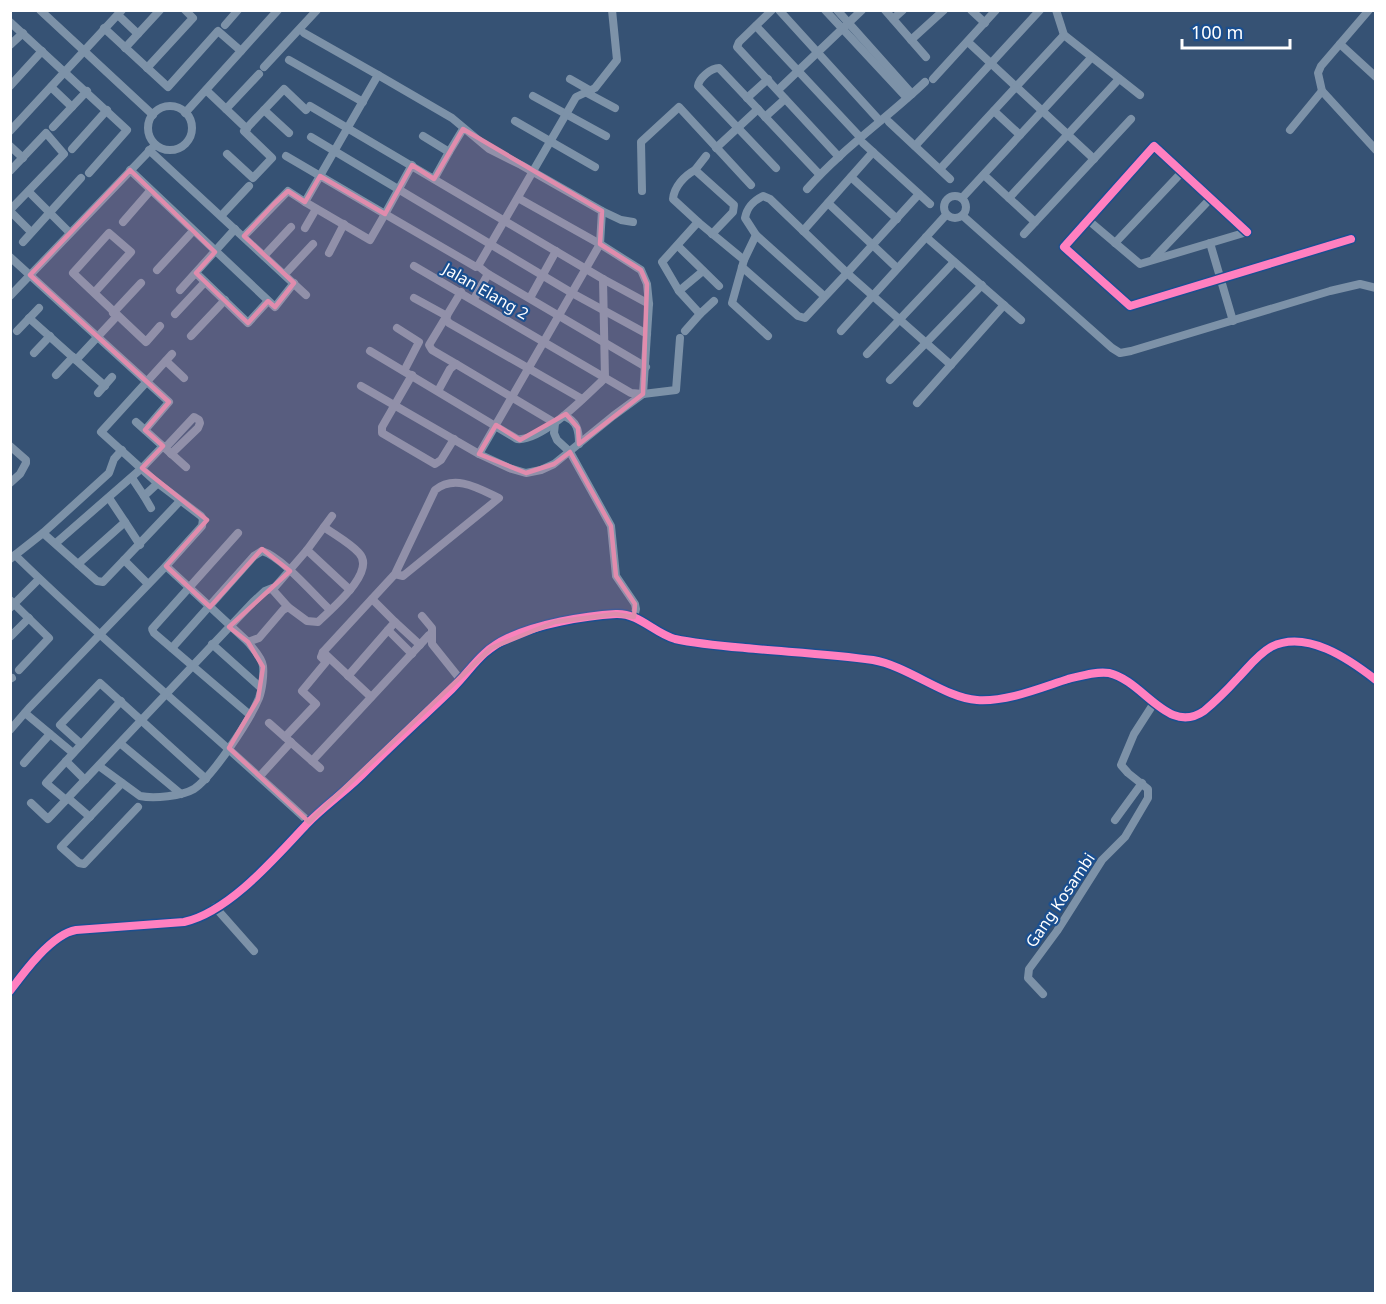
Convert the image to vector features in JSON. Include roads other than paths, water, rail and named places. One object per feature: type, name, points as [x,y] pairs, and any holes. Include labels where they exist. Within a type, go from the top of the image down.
[{"type":"street","points":[[40,10],[153,115]]},
{"type":"street","points":[[126,48],[160,10]]},
{"type":"street","points":[[147,68],[193,18],[185,10]]},
{"type":"street","points":[[225,25],[238,10]]},
{"type":"street","points":[[185,113],[278,10]]},
{"type":"street","points":[[226,109],[317,10]]},
{"type":"street","points":[[478,267],[576,97],[589,92],[616,60],[612,10]]},
{"type":"street","points":[[772,10],[739,42],[737,47],[839,157]]},
{"type":"street","points":[[779,10],[879,120]]},
{"type":"street","points":[[825,10],[846,26],[910,96]]},
{"type":"street","points":[[837,10],[846,26]]},
{"type":"street","points":[[778,90],[862,10]]},
{"type":"street","points":[[885,10],[926,57]]},
{"type":"street","points":[[893,19],[903,10]]},
{"type":"street","points":[[912,40],[944,10]]},
{"type":"street","points":[[971,10],[985,23]]},
{"type":"street","points":[[933,79],[996,10]]},
{"type":"street","points":[[915,146],[1040,10]]},
{"type":"street","points":[[1056,10],[1064,35],[1140,95]]},
{"type":"street","points":[[1369,10],[1318,71],[1322,91],[1376,150]]},
{"type":"street","points":[[10,131],[83,50],[120,13],[138,34]]},
{"type":"street","points":[[10,22],[127,130],[23,242]]},
{"type":"street","points":[[756,26],[873,152],[930,204]]},
{"type":"street","points":[[104,28],[168,87],[218,31],[241,51]]},
{"type":"street","points":[[11,45],[23,33]]},
{"type":"street","points":[[304,33],[452,118],[489,149],[533,171],[602,211],[621,220],[633,222]]},
{"type":"street","points":[[940,169],[1064,35]]},
{"type":"street","points":[[968,42],[1094,159]]},
{"type":"street","points":[[1340,44],[1376,77]]},
{"type":"street","points":[[10,86],[42,51]]},
{"type":"street","points":[[962,198],[1091,58]]},
{"type":"street","points":[[289,60],[363,102]]},
{"type":"street","points":[[776,168],[698,86],[698,83],[712,69],[719,68],[819,174]]},
{"type":"street","points":[[305,202],[378,75]]},
{"type":"street","points":[[570,79],[615,108]]},
{"type":"street","points":[[747,98],[768,79]]},
{"type":"street","points":[[1009,198],[1119,79]]},
{"type":"street","points":[[807,189],[819,174],[862,140],[879,120],[925,82]]},
{"type":"street","points":[[51,87],[72,107]]},
{"type":"street","points":[[226,154],[253,178],[272,158],[244,131],[284,89],[308,108],[348,128],[649,304]]},
{"type":"street","points":[[206,90],[247,129]]},
{"type":"street","points":[[53,127],[87,91]]},
{"type":"street","points":[[1290,130],[1322,91]]},
{"type":"street","points":[[533,96],[606,136]]},
{"type":"street","points":[[765,117],[785,99]]},
{"type":"street","points":[[152,148],[170,150],[185,144],[192,129],[185,113],[170,106],[163,107],[153,115],[148,130],[152,148],[306,295]]},
{"type":"street","points":[[642,191],[641,142],[678,107],[751,185]]},
{"type":"street","points":[[72,149],[107,110]]},
{"type":"street","points":[[264,110],[289,133]]},
{"type":"street","points":[[716,148],[758,110]]},
{"type":"street","points":[[994,111],[1020,135]]},
{"type":"street","points":[[1024,234],[1131,119]]},
{"type":"street","points":[[515,121],[595,167]]},
{"type":"street","points":[[888,122],[950,178]]},
{"type":"street","points":[[434,179],[463,129]]},
{"type":"street","points":[[10,171],[46,134],[64,154],[10,211],[31,232]]},
{"type":"street","points":[[423,136],[449,152]]},
{"type":"street","points":[[311,137],[602,311],[647,334]]},
{"type":"street","points":[[10,146],[23,158]]},
{"type":"street","points":[[1088,220],[1140,264],[1247,232],[1154,146],[1088,220],[1064,247],[1130,306],[1352,239]]},
{"type":"street","points":[[10,296],[152,148]]},
{"type":"street","points":[[803,231],[873,152]]},
{"type":"street","points":[[286,156],[646,368]]},
{"type":"street","points":[[706,156],[674,191],[673,199],[798,316],[805,318],[919,194]]},
{"type":"street","points":[[244,236],[288,192],[370,240],[412,165]]},
{"type":"street","points":[[130,170],[275,307],[294,283]]},
{"type":"street","points":[[695,170],[734,206],[733,212],[712,234]]},
{"type":"street","points":[[1115,243],[1182,172]]},
{"type":"street","points":[[984,174],[1035,222]]},
{"type":"street","points":[[851,177],[897,219]]},
{"type":"street","points":[[221,216],[249,186]]},
{"type":"street","points":[[123,222],[150,191]]},
{"type":"street","points":[[28,192],[70,233]]},
{"type":"street","points":[[824,296],[756,235],[745,218],[746,210],[755,200],[763,196],[770,199],[847,273],[951,365]]},
{"type":"street","points":[[953,196],[962,198],[966,209],[963,216],[954,219],[946,214],[945,201],[953,196]]},
{"type":"street","points":[[518,198],[642,270],[647,284],[649,304],[644,394]]},
{"type":"street","points":[[1152,260],[1211,198]]},
{"type":"street","points":[[828,203],[897,268]]},
{"type":"street","points":[[305,228],[316,209]]},
{"type":"street","points":[[479,454],[600,244],[602,211]]},
{"type":"street","points":[[840,331],[946,214]]},
{"type":"street","points":[[963,216],[1120,353],[1360,284],[1376,288]]},
{"type":"street","points":[[698,222],[662,262],[679,291],[700,314]]},
{"type":"street","points":[[328,253],[344,224]]},
{"type":"street","points":[[264,256],[291,227]]},
{"type":"street","points":[[180,290],[235,229]]},
{"type":"street","points":[[157,270],[194,231]]},
{"type":"street","points":[[94,293],[131,252],[110,233],[72,273],[146,342],[160,326]]},
{"type":"street","points":[[756,235],[743,263],[732,303],[768,336]]},
{"type":"street","points":[[926,237],[1021,320]]},
{"type":"street","points":[[1210,243],[1233,321]]},
{"type":"street","points":[[285,274],[312,244]]},
{"type":"street","points":[[678,246],[719,286]]},
{"type":"street","points":[[530,298],[556,251]]},
{"type":"street","points":[[10,257],[170,402],[145,430]]},
{"type":"street","points":[[867,354],[954,262]]},
{"type":"street","name":"Jalan Elang 2","points":[[414,266],[474,299],[631,393],[644,394]]},
{"type":"street","points":[[679,291],[703,271]]},
{"type":"street","points":[[195,273],[248,323],[268,301]]},
{"type":"street","points":[[474,299],[488,274]]},
{"type":"street","points":[[370,351],[520,440],[555,423],[605,378],[603,279]]},
{"type":"street","points":[[175,314],[205,282]]},
{"type":"street","points":[[56,375],[97,337],[141,283]]},
{"type":"street","points":[[890,380],[982,285]]},
{"type":"street","points":[[461,292],[429,347],[555,423]]},
{"type":"street","points":[[414,298],[446,318],[449,323],[582,399]]},
{"type":"street","points":[[191,336],[225,300]]},
{"type":"street","points":[[361,386],[479,454],[508,468],[526,473],[542,470],[554,464],[644,394],[676,390],[683,334],[714,302]]},
{"type":"street","points":[[917,403],[1004,305]]},
{"type":"street","points":[[17,331],[39,308]]},
{"type":"street","points":[[29,318],[105,386]]},
{"type":"street","points":[[397,328],[419,342],[395,405],[382,427],[382,433],[435,464],[441,460],[454,439]]},
{"type":"street","points":[[34,353],[50,336]]},
{"type":"street","points":[[10,730],[166,566],[203,523],[201,516],[158,483],[101,432],[172,354]]},
{"type":"street","points":[[166,361],[184,378]]},
{"type":"street","points":[[438,391],[450,369],[456,364]]},
{"type":"street","points":[[98,393],[112,377]]},
{"type":"street","points":[[564,416],[572,420],[578,428],[579,444]]},
{"type":"street","points":[[56,543],[142,468],[198,428],[199,420],[194,417],[166,449]]},
{"type":"street","points":[[136,422],[186,467]]},
{"type":"street","points":[[555,423],[556,437],[570,452],[611,526],[616,576],[634,604],[636,609],[634,617]]},
{"type":"street","points":[[10,446],[26,463],[20,474],[10,483]]},
{"type":"street","points":[[122,450],[114,459],[109,473],[13,557],[309,822]]},
{"type":"street","points":[[132,478],[151,507]]},
{"type":"street","points":[[260,776],[316,704],[302,691],[325,665],[326,662],[321,657],[322,652],[395,574],[435,490],[442,484],[456,482],[499,498],[403,576],[395,574]]},
{"type":"street","points":[[144,496],[158,483]]},
{"type":"street","points":[[109,498],[140,545]]},
{"type":"street","points":[[43,533],[97,581],[103,582],[180,501]]},
{"type":"street","points":[[31,803],[48,819],[260,594],[272,589],[290,571],[332,516]]},
{"type":"street","points":[[78,564],[125,522]]},
{"type":"street","points":[[272,589],[288,607],[312,623],[318,621],[350,590],[363,569],[362,558],[359,553],[324,527]]},
{"type":"street","points":[[238,533],[152,628],[154,633],[249,715]]},
{"type":"street","points":[[307,550],[350,590]]},
{"type":"street","points":[[172,648],[254,556],[262,551],[273,556],[330,610]]},
{"type":"street","points":[[403,556],[413,567]]},
{"type":"street","points":[[124,560],[148,584]]},
{"type":"street","points":[[99,766],[140,796],[182,795],[195,788],[206,778],[229,748],[258,699],[263,668],[261,660],[248,642],[166,566]]},
{"type":"street","points":[[19,670],[49,638],[12,604],[39,579]]},
{"type":"street","points":[[372,599],[420,645]]},
{"type":"street","points":[[248,642],[260,638],[288,607]]},
{"type":"street","points":[[10,991],[44,951],[64,933],[76,930],[184,922],[198,919],[231,899],[284,850],[309,822],[366,772],[460,679],[473,663],[507,638],[555,622],[615,614],[634,617],[666,636],[684,640],[876,661],[972,699],[999,698],[1099,672],[1114,675],[1133,684],[1164,710],[1177,717],[1190,719],[1197,716],[1226,691],[1261,654],[1272,647],[1304,643],[1327,650],[1360,668],[1376,680]]},
{"type":"street","points":[[422,616],[432,628],[432,644],[460,679]]},
{"type":"street","points":[[10,638],[29,618]]},
{"type":"street","points":[[348,676],[395,622]]},
{"type":"street","points":[[388,630],[412,654]]},
{"type":"street","points":[[312,761],[429,635]]},
{"type":"street","points":[[212,644],[260,687]]},
{"type":"street","points":[[322,652],[371,697]]},
{"type":"street","points":[[81,744],[60,725],[100,683],[206,778]]},
{"type":"street","points":[[90,817],[46,783],[120,701]]},
{"type":"street","points":[[1115,820],[1142,783],[1121,765],[1134,734],[1155,703]]},
{"type":"street","points":[[25,713],[72,753]]},
{"type":"street","points":[[269,723],[320,768]]},
{"type":"street","points":[[24,763],[50,734]]},
{"type":"street","points":[[121,744],[182,795]]},
{"type":"street","points":[[66,761],[85,780]]},
{"type":"street","points":[[122,783],[62,848],[79,863],[84,864],[138,807]]},
{"type":"street","name":"Gang Kosambi","points":[[1043,994],[1028,978],[1027,973],[1102,860],[1125,837],[1148,798],[1149,791],[1142,783]]},
{"type":"street","points":[[215,908],[254,951]]}]
